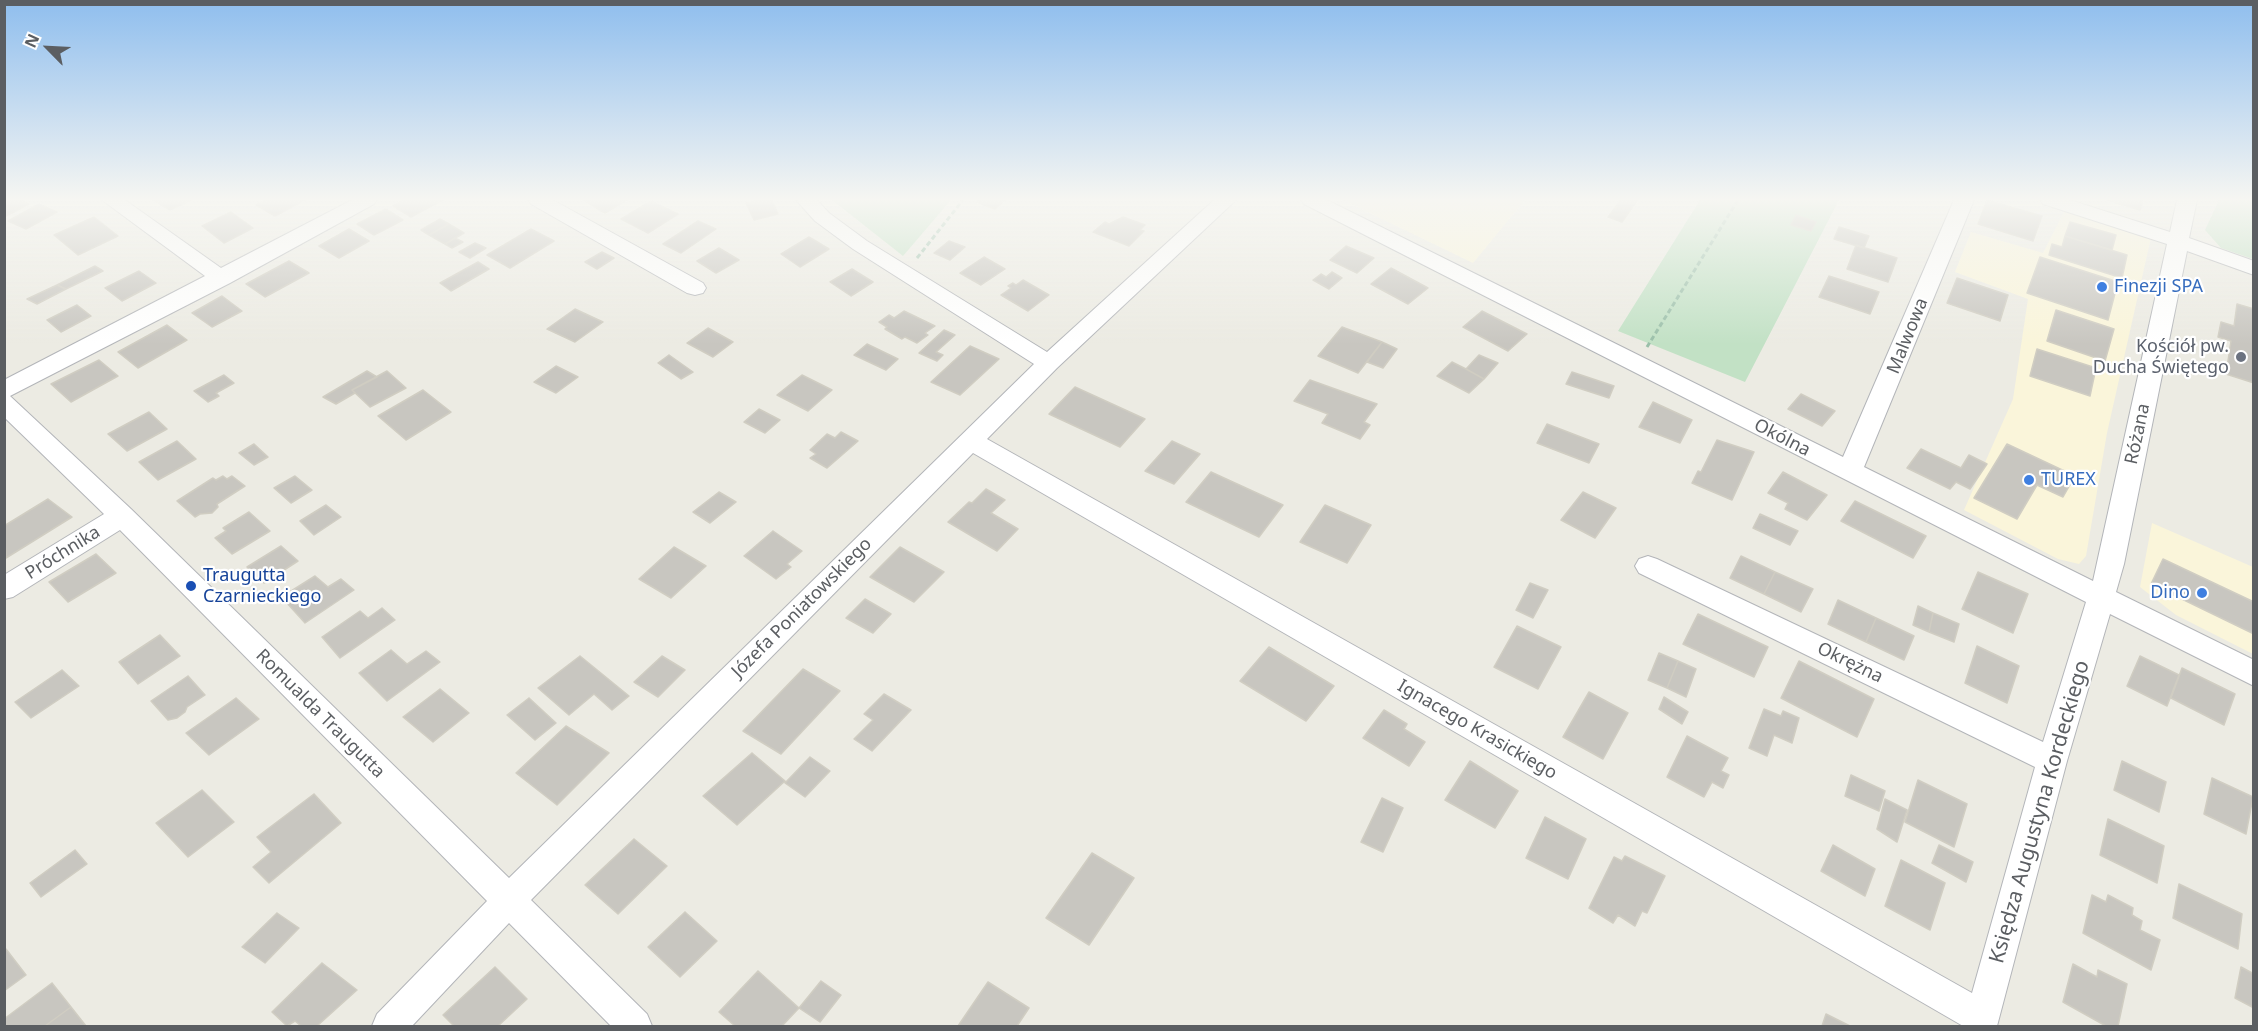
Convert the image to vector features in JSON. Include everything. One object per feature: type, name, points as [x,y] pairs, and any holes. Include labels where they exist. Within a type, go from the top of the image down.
[{"type":"street","points":[[180,248],[222,278]]},
{"type":"street","points":[[4,390],[278,248]]},
{"type":"street","points":[[624,248],[695,288]]},
{"type":"street","points":[[867,248],[904,274],[1049,363]]},
{"type":"street","name":"Józefa Poniatowskiego","points":[[388,1026],[508,902],[843,566],[1049,363],[1174,248]]},
{"type":"street","name":"Okólna","points":[[1406,248],[2253,674]]},
{"type":"street","name":"Malwowa","points":[[1850,472],[1944,248]]},
{"type":"street","name":"Różana","points":[[2101,597],[2110,564],[2177,248]]},
{"type":"street","points":[[2197,248],[2253,269]]},
{"type":"street","name":"Romualda Traugutta","points":[[4,403],[122,516],[635,1026]]},
{"type":"street","name":"Ignacego Krasickiego","points":[[972,441],[1981,1022]]},
{"type":"street","name":"Próchnika","points":[[4,589],[122,516]]},
{"type":"street","name":"Okrężna","points":[[1648,566],[2052,761]]},
{"type":"street","name":"Księdza Augustyna Kordeckiego","points":[[1981,1022],[2052,761],[2101,597]]},
{"type":"path","points":[[904,274],[925,248]]},
{"type":"path","points":[[1649,344],[1708,248]]},
{"type":"shaded area","points":[[1442,248],[1485,248],[1473,263]]},
{"type":"shaded area","points":[[1965,248],[2026,248],[2043,253],[2045,248],[2149,248],[2107,433],[2086,556],[2079,564],[2058,559],[1964,510],[2013,399],[2028,299],[1955,272]]},
{"type":"shaded area","points":[[2152,523],[2253,567],[2253,654],[2176,615],[2140,587]]},
{"type":"green space","points":[[893,248],[910,248],[903,256]]},
{"type":"green space","points":[[1670,248],[1814,248],[1745,382],[1618,331]]},
{"type":"green space","points":[[2221,248],[2253,248],[2253,259]]},
{"type":"building","points":[[70,248],[92,248],[78,255]]},
{"type":"building","points":[[323,248],[356,248],[339,258]]},
{"type":"building","points":[[466,248],[486,248],[470,258],[459,252]]},
{"type":"building","points":[[499,248],[542,248],[510,268],[487,255]]},
{"type":"building","points":[[671,248],[688,248],[681,253]]},
{"type":"building","points":[[719,248],[739,260],[716,273],[697,261]]},
{"type":"building","points":[[791,248],[829,249],[800,267],[781,254]]},
{"type":"building","points":[[940,248],[964,248],[950,260],[934,253]]},
{"type":"building","points":[[1344,248],[1351,248],[1374,258],[1357,273],[1330,260]]},
{"type":"building","points":[[1855,248],[1866,248],[1897,258],[1888,282],[1847,269]]},
{"type":"building","points":[[2051,248],[2105,248],[2127,255],[2122,278],[2049,255]]},
{"type":"building","points":[[602,252],[614,258],[597,269],[585,262]]},
{"type":"building","points":[[984,257],[1005,269],[981,285],[960,273]]},
{"type":"building","points":[[2040,257],[2118,282],[2108,320],[2027,293]]},
{"type":"building","points":[[289,261],[309,273],[265,297],[246,284]]},
{"type":"building","points":[[478,262],[489,269],[451,291],[440,283]]},
{"type":"building","points":[[95,266],[103,271],[66,289],[57,285]]},
{"type":"building","points":[[1391,268],[1428,288],[1408,304],[1371,284]]},
{"type":"building","points":[[852,269],[873,282],[851,296],[830,282]]},
{"type":"building","points":[[139,271],[156,283],[122,301],[105,288]]},
{"type":"building","points":[[1332,272],[1342,278],[1329,289],[1313,280],[1321,274],[1326,277]]},
{"type":"building","points":[[1829,276],[1879,292],[1870,314],[1819,297]]},
{"type":"building","points":[[1957,278],[2008,295],[2000,321],[1947,303]]},
{"type":"building","points":[[1023,280],[1049,295],[1028,311],[1001,295],[1011,288],[1008,286],[1013,283],[1016,285]]},
{"type":"building","points":[[57,285],[66,289],[37,304],[27,299]]},
{"type":"building","points":[[222,296],[242,311],[212,327],[192,313]]},
{"type":"building","name":"Kościół pw. Ducha Świętego","points":[[2237,304],[2254,309],[2254,383],[2226,374],[2231,341],[2218,337],[2221,322],[2234,326]]},
{"type":"building","points":[[77,305],[91,316],[61,332],[47,320]]},
{"type":"building","points":[[575,309],[603,322],[575,342],[547,329]]},
{"type":"building","points":[[2056,310],[2114,329],[2105,361],[2047,341]]},
{"type":"building","points":[[904,311],[935,326],[917,343],[905,337],[902,339],[885,329],[887,327],[879,322],[889,315],[894,318]]},
{"type":"building","points":[[1482,311],[1527,334],[1508,351],[1463,327]]},
{"type":"building","points":[[167,325],[187,340],[138,368],[118,352]]},
{"type":"building","points":[[1342,327],[1382,342],[1358,373],[1318,356]]},
{"type":"building","points":[[708,328],[733,342],[713,357],[687,343]]},
{"type":"building","points":[[944,330],[955,335],[936,352],[943,355],[937,361],[919,353]]},
{"type":"building","points":[[1382,342],[1397,349],[1383,368],[1367,362]]},
{"type":"building","points":[[867,344],[898,359],[886,370],[854,355]]},
{"type":"building","points":[[970,346],[999,359],[960,395],[931,382]]},
{"type":"building","points":[[2037,349],[2096,368],[2090,396],[2030,376]]},
{"type":"building","points":[[669,355],[693,372],[681,379],[658,363]]},
{"type":"building","points":[[1479,355],[1498,363],[1484,379],[1466,369]]},
{"type":"building","points":[[99,360],[118,376],[71,402],[51,384]]},
{"type":"building","points":[[1452,362],[1484,379],[1469,393],[1437,376]]},
{"type":"building","points":[[556,366],[578,377],[556,393],[534,382]]},
{"type":"building","points":[[367,371],[377,377],[352,390],[355,393],[336,404],[323,397]]},
{"type":"building","points":[[387,371],[406,388],[370,407],[352,390]]},
{"type":"building","points":[[1572,372],[1614,386],[1609,398],[1566,384]]},
{"type":"building","points":[[224,375],[234,383],[216,393],[219,396],[208,402],[194,391]]},
{"type":"building","points":[[802,375],[832,390],[808,411],[777,395]]},
{"type":"building","points":[[1310,380],[1377,404],[1364,422],[1370,425],[1360,439],[1322,423],[1328,414],[1294,401]]},
{"type":"building","points":[[1075,387],[1145,419],[1120,447],[1049,414]]},
{"type":"building","points":[[423,390],[451,412],[406,440],[378,416]]},
{"type":"building","points":[[1801,394],[1835,411],[1822,426],[1788,409]]},
{"type":"building","points":[[1653,402],[1692,420],[1680,443],[1639,427]]},
{"type":"building","points":[[759,409],[780,420],[765,433],[744,422]]},
{"type":"building","points":[[149,412],[167,429],[127,451],[108,434]]},
{"type":"building","points":[[1547,424],[1599,444],[1589,463],[1537,443]]},
{"type":"building","points":[[841,432],[858,441],[827,468],[810,458],[816,454],[810,450],[827,434],[835,438]]},
{"type":"building","points":[[1717,440],[1754,452],[1732,500],[1692,483],[1698,471],[1701,472]]},
{"type":"building","points":[[177,441],[196,459],[158,480],[139,462]]},
{"type":"building","points":[[1172,441],[1200,454],[1174,484],[1145,471]]},
{"type":"building","points":[[254,444],[268,457],[254,465],[239,453]]},
{"type":"building","name":"TUREX","points":[[2007,444],[2075,476],[2063,497],[2037,485],[2017,519],[1974,498]]},
{"type":"building","points":[[1921,449],[1961,468],[1969,455],[1987,464],[1970,489],[1956,482],[1950,489],[1907,468]]},
{"type":"building","points":[[1211,472],[1283,505],[1259,537],[1186,502]]},
{"type":"building","points":[[1783,472],[1827,495],[1807,520],[1785,509],[1788,503],[1768,493]]},
{"type":"building","points":[[223,476],[227,479],[232,476],[245,486],[217,504],[218,507],[212,513],[195,517],[177,501],[213,478],[216,480]]},
{"type":"building","points":[[295,476],[312,490],[291,503],[274,488]]},
{"type":"building","points":[[986,489],[1005,500],[991,513],[1018,529],[997,551],[948,522]]},
{"type":"building","points":[[719,492],[736,502],[710,523],[693,512]]},
{"type":"building","points":[[1583,492],[1616,508],[1595,538],[1561,520]]},
{"type":"building","points":[[48,499],[72,517],[6,558],[4,526]]},
{"type":"building","points":[[1855,501],[1926,536],[1913,558],[1841,521]]},
{"type":"building","points":[[326,505],[341,517],[314,535],[300,521]]},
{"type":"building","points":[[1325,505],[1371,525],[1347,563],[1300,542]]},
{"type":"building","points":[[249,512],[270,531],[232,554],[215,538],[226,531],[223,528]]},
{"type":"building","points":[[1760,514],[1798,531],[1790,545],[1753,528]]},
{"type":"building","points":[[773,531],[802,551],[787,564],[791,567],[776,579],[744,556]]},
{"type":"building","points":[[281,546],[298,561],[264,583],[247,567]]},
{"type":"building","points":[[674,547],[706,566],[671,598],[639,579]]},
{"type":"building","points":[[900,547],[944,572],[914,602],[870,577]]},
{"type":"building","points":[[96,554],[116,573],[68,602],[49,582]]},
{"type":"building","points":[[1741,556],[1775,572],[1764,594],[1730,578]]},
{"type":"building","name":"Dino","points":[[2163,559],[2254,602],[2254,634],[2151,584]]},
{"type":"building","points":[[1775,572],[1813,589],[1801,612],[1764,594]]},
{"type":"building","points":[[1978,572],[2028,594],[2013,633],[1962,609]]},
{"type":"building","points":[[315,576],[328,587],[341,579],[354,590],[305,623],[286,602],[292,598],[288,593]]},
{"type":"building","points":[[1530,583],[1548,590],[1533,618],[1516,610]]},
{"type":"building","points":[[865,599],[891,614],[873,633],[846,618]]},
{"type":"building","points":[[1838,600],[1876,618],[1866,642],[1828,624]]},
{"type":"building","points":[[1918,606],[1933,613],[1929,632],[1913,625]]},
{"type":"building","points":[[382,608],[395,620],[340,658],[322,637],[360,611],[368,618]]},
{"type":"building","points":[[1933,613],[1959,624],[1954,642],[1929,632]]},
{"type":"building","points":[[1698,614],[1768,647],[1754,677],[1683,644]]},
{"type":"building","points":[[1876,618],[1914,636],[1904,660],[1866,642]]},
{"type":"building","points":[[1517,626],[1561,647],[1538,689],[1494,667]]},
{"type":"building","points":[[160,635],[180,656],[138,684],[119,662]]},
{"type":"building","points":[[1977,646],[2019,666],[2007,703],[1965,683]]},
{"type":"building","points":[[1269,647],[1334,686],[1306,721],[1240,681]]},
{"type":"building","points":[[391,650],[407,664],[426,651],[440,662],[387,701],[359,673]]},
{"type":"building","points":[[1659,653],[1678,661],[1667,688],[1648,680]]},
{"type":"building","points":[[580,656],[629,696],[612,710],[594,694],[569,715],[538,688]]},
{"type":"building","points":[[662,656],[685,670],[658,697],[634,682]]},
{"type":"building","points":[[2140,656],[2179,675],[2167,706],[2127,686]]},
{"type":"building","points":[[1678,661],[1696,669],[1686,697],[1667,688]]},
{"type":"building","points":[[1799,661],[1874,699],[1857,737],[1781,698]]},
{"type":"building","points":[[2182,668],[2235,694],[2224,725],[2171,698]]},
{"type":"building","points":[[803,669],[840,691],[781,754],[743,731]]},
{"type":"building","points":[[62,670],[79,686],[31,718],[15,702]]},
{"type":"building","points":[[188,676],[205,695],[187,707],[185,712],[177,718],[168,720],[151,701]]},
{"type":"building","points":[[440,689],[469,713],[433,742],[403,717]]},
{"type":"building","points":[[1589,692],[1628,713],[1603,759],[1563,737]]},
{"type":"building","points":[[884,694],[911,710],[872,751],[854,739],[873,720],[864,714]]},
{"type":"building","points":[[1664,697],[1688,712],[1682,724],[1659,709]]},
{"type":"building","points":[[236,698],[259,719],[209,755],[186,733]]},
{"type":"building","points":[[529,698],[556,723],[535,740],[507,715]]},
{"type":"building","points":[[1764,709],[1781,716],[1783,711],[1799,718],[1792,743],[1774,735],[1767,756],[1749,748]]},
{"type":"building","points":[[1384,710],[1407,724],[1404,729],[1425,742],[1409,766],[1363,738]]},
{"type":"building","points":[[566,726],[609,753],[557,805],[516,773]]},
{"type":"building","points":[[1687,736],[1728,758],[1721,771],[1729,775],[1723,788],[1712,782],[1704,797],[1667,777]]},
{"type":"building","points":[[752,753],[785,781],[737,825],[703,796]]},
{"type":"building","points":[[810,757],[830,771],[805,797],[785,783]]},
{"type":"building","points":[[1470,761],[1518,791],[1495,828],[1445,800]]},
{"type":"building","points":[[2122,761],[2166,782],[2159,812],[2114,790]]},
{"type":"building","points":[[1851,775],[1885,791],[1879,811],[1845,796]]},
{"type":"building","points":[[2212,778],[2253,797],[2246,834],[2204,814]]},
{"type":"building","points":[[1918,780],[1967,804],[1954,847],[1905,822]]},
{"type":"building","points":[[202,790],[234,822],[188,857],[156,823]]},
{"type":"building","points":[[314,794],[341,823],[269,883],[253,867],[271,852],[257,837]]},
{"type":"building","points":[[1382,798],[1403,808],[1383,852],[1361,842]]},
{"type":"building","points":[[1885,799],[1907,810],[1897,842],[1877,829]]},
{"type":"building","points":[[1545,817],[1586,839],[1568,879],[1526,858]]},
{"type":"building","points":[[2108,819],[2164,846],[2157,883],[2100,855]]},
{"type":"building","points":[[634,839],[667,866],[618,914],[585,885]]},
{"type":"building","points":[[1833,845],[1875,869],[1865,896],[1821,871]]},
{"type":"building","points":[[1939,845],[1973,862],[1966,882],[1932,863]]},
{"type":"building","points":[[75,850],[87,864],[41,897],[30,883]]},
{"type":"building","points":[[1092,853],[1134,878],[1089,945],[1046,918]]},
{"type":"building","points":[[1625,856],[1665,876],[1647,913],[1642,911],[1635,926],[1618,915],[1613,923],[1589,908],[1614,857],[1622,861]]},
{"type":"building","points":[[1901,860],[1945,883],[1930,930],[1885,906]]},
{"type":"building","points":[[2179,884],[2242,914],[2238,949],[2173,918]]},
{"type":"building","points":[[2092,895],[2106,902],[2108,895],[2133,908],[2132,915],[2142,921],[2140,930],[2160,940],[2151,970],[2083,933]]},
{"type":"building","points":[[685,912],[717,941],[680,977],[648,947]]},
{"type":"building","points":[[277,913],[299,928],[265,963],[242,947]]},
{"type":"building","points":[[6,949],[26,975],[4,991],[4,950]]},
{"type":"building","points":[[322,963],[357,990],[317,1026],[301,1026],[295,1021],[287,1026],[272,1012]]},
{"type":"building","points":[[2073,964],[2097,977],[2098,970],[2127,984],[2118,1026],[2106,1026],[2063,1002]]},
{"type":"building","points":[[495,967],[527,999],[498,1026],[454,1026],[443,1015]]},
{"type":"building","points":[[2241,967],[2254,974],[2254,1008],[2235,998]]},
{"type":"building","points":[[758,971],[799,1008],[782,1026],[735,1026],[719,1012]]},
{"type":"building","points":[[821,981],[841,995],[820,1022],[799,1008]]},
{"type":"building","points":[[988,982],[1029,1008],[1017,1026],[958,1026]]},
{"type":"building","points":[[52,983],[71,1007],[45,1026],[4,1026],[4,1019]]},
{"type":"building","points":[[71,1007],[86,1026],[45,1026]]},
{"type":"building","points":[[1826,1014],[1850,1026],[1822,1026]]},
{"type":"place","name":"Finezji SPA","points":[[2102,287]]},
{"type":"place","name":"Kościół pw. Ducha Świętego","points":[[2241,357]]},
{"type":"place","name":"TUREX","points":[[2029,480]]},
{"type":"place","name":"Traugutta Czarnieckiego","points":[[191,586]]},
{"type":"place","name":"Dino","points":[[2202,593]]}]
